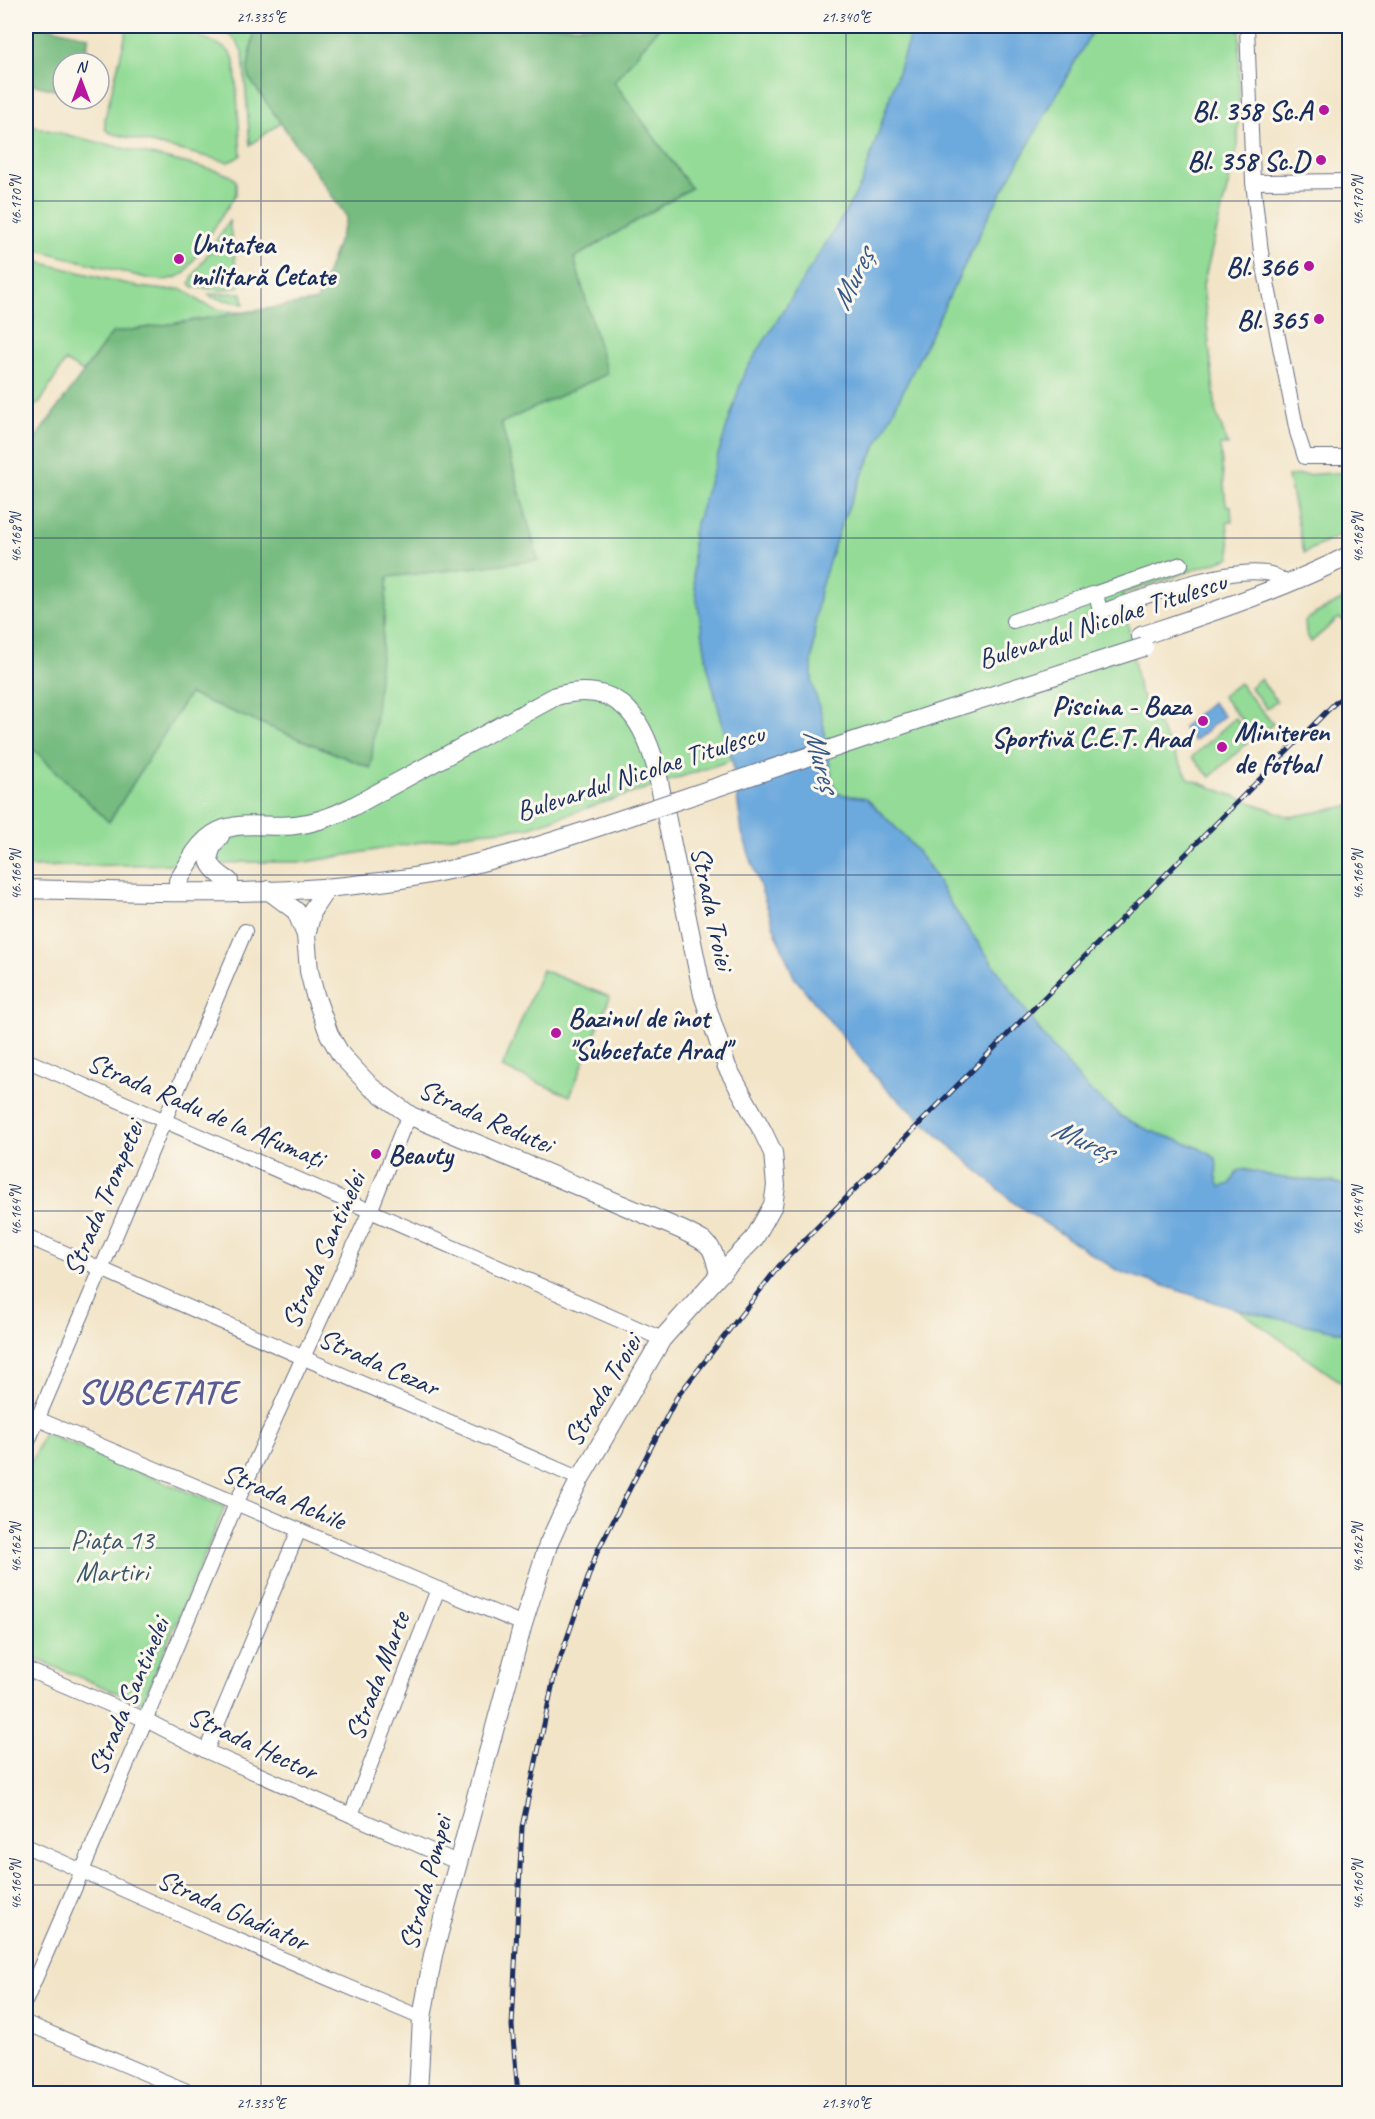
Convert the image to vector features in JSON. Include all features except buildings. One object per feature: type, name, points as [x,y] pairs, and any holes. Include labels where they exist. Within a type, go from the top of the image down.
[{"type":"main road","name":"Bulevardul Nicolae Titulescu","points":[[1143,642],[1287,584],[1350,555]]},
{"type":"main road","name":"Bulevardul Nicolae Titulescu","points":[[26,889],[171,892],[327,888],[438,872],[532,848],[635,809],[1143,642],[1246,614],[1326,581],[1350,568]]},
{"type":"main road","name":"Strada Troiei","points":[[226,829],[248,824],[295,825],[339,813],[556,696],[574,691],[605,693],[629,712],[642,727],[656,767],[703,996],[727,1067],[762,1130],[774,1161],[776,1186],[773,1205],[754,1239],[663,1339],[580,1479],[548,1545],[506,1690]]},
{"type":"main road","name":"Bulevardul Nicolae Titulescu","points":[[26,879],[229,881],[273,880],[381,871],[440,860],[635,809]]},
{"type":"main road","points":[[226,829],[210,849],[208,858],[213,870],[229,881]]},
{"type":"main road","points":[[178,881],[194,853],[208,838],[226,829]]},
{"type":"main road","points":[[306,934],[313,909],[327,888]]},
{"type":"main road","points":[[268,890],[296,911],[306,934]]},
{"type":"main road","name":"Strada Redutei","points":[[306,934],[311,979],[329,1034],[341,1055],[371,1087],[411,1116],[705,1241],[713,1249],[719,1275]]},
{"type":"main road","name":"Strada Pompei","points":[[418,2094],[422,2018],[433,1955],[506,1690]]},
{"type":"street","points":[[1247,26],[1253,182],[1261,252],[1301,447],[1305,457],[1350,457]]},
{"type":"street","points":[[1253,182],[1350,181]]},
{"type":"street","points":[[1013,621],[1181,564]]},
{"type":"street","points":[[1096,594],[1100,612],[1138,598],[1202,580],[1244,573],[1272,574],[1287,584]]},
{"type":"street","name":"Strada Trompetei","points":[[31,1417],[101,1269],[245,931]]},
{"type":"street","name":"Strada Radu de la Afumați","points":[[26,1060],[371,1209],[663,1339]]},
{"type":"street","name":"Strada Santinelei","points":[[26,2000],[236,1504],[371,1209],[403,1128],[411,1116]]},
{"type":"street","name":"Strada Cezar","points":[[26,1236],[580,1479]]},
{"type":"street","points":[[26,1446],[31,1417]]},
{"type":"street","name":"Strada Achile","points":[[31,1417],[524,1623]]},
{"type":"street","points":[[206,1751],[298,1530]]},
{"type":"street","name":"Strada Marte","points":[[351,1815],[438,1589]]},
{"type":"street","name":"Strada Hector","points":[[26,1669],[146,1720],[206,1751],[459,1863]]},
{"type":"street","name":"Strada Gladiator","points":[[26,1846],[214,1930],[422,2018]]},
{"type":"street","points":[[26,2023],[194,2094]]},
{"type":"green space","points":[[29,26],[44,26],[89,37],[86,51],[51,51],[51,89],[26,83],[26,40]]},
{"type":"green space","points":[[128,26],[165,29],[193,35],[218,44],[231,53],[234,59],[241,155],[228,162],[110,133],[105,129],[105,118],[107,111],[111,111],[111,94]]},
{"type":"green space","points":[[208,26],[255,26],[248,66],[249,78],[281,122],[250,145],[243,53],[230,35]]},
{"type":"green space","points":[[255,26],[660,26],[614,82],[691,188],[574,258],[607,374],[501,423],[538,560],[388,577],[371,768],[189,694],[109,822],[26,742],[26,451],[112,333],[317,301],[347,217],[249,78],[248,66]]},
{"type":"green space","points":[[660,26],[913,26],[862,183],[840,221],[693,574],[708,668],[732,760],[527,828],[478,832],[307,862],[244,862],[202,867],[178,864],[26,867],[26,742],[109,822],[189,694],[370,768],[388,577],[538,560],[501,423],[606,374],[574,258],[691,188],[614,82]]},
{"type":"green space","points":[[1095,26],[1240,26],[1238,145],[1203,285],[1216,412],[1228,445],[1220,445],[1226,505],[1231,506],[1232,522],[1227,522],[1231,557],[1123,594],[1139,690],[1189,779],[1290,817],[1349,806],[1349,1186],[1334,1182],[1276,1177],[1245,1169],[1236,1173],[1230,1184],[1222,1187],[1217,1182],[1216,1158],[1197,1147],[1148,1130],[1122,1117],[1086,1087],[1045,1038],[952,906],[930,868],[907,839],[866,798],[838,794],[832,781],[822,716],[812,684],[812,662],[820,590],[841,524],[866,467],[989,215]]},
{"type":"green space","points":[[26,125],[218,171],[231,176],[236,181],[236,194],[185,273],[170,279],[146,278],[26,247]]},
{"type":"green space","points":[[229,221],[239,287],[221,290],[193,287],[190,283],[192,278]]},
{"type":"green space","points":[[26,259],[139,287],[165,290],[183,289],[202,303],[220,310],[247,313],[112,333],[83,372],[65,361],[40,403],[32,406],[26,405],[26,329],[34,318],[26,312]]},
{"type":"green space","points":[[242,293],[244,304],[211,297],[208,294]]},
{"type":"green space","points":[[1349,472],[1349,531],[1304,553],[1288,476]]},
{"type":"green space","points":[[1349,596],[1349,624],[1339,618],[1311,642],[1306,633],[1305,621]]},
{"type":"green space","points":[[1260,679],[1277,701],[1267,709],[1250,687]]},
{"type":"green space","points":[[1239,683],[1273,724],[1257,738],[1222,696]]},
{"type":"green space","name":"Miniteren de fotbal","points":[[1235,718],[1253,738],[1210,777],[1192,757]]},
{"type":"green space","name":"Bazinul de înot \"Subcetate Arad\"","points":[[542,970],[610,997],[570,1096],[502,1068]]},
{"type":"green space","points":[[1239,1310],[1349,1334],[1349,1388]]},
{"type":"green space","name":"Piața 13 Martiri","points":[[44,1433],[225,1507],[142,1703],[26,1655],[26,1475]]},
{"type":"water","name":"Mureș","points":[[913,26],[1095,26],[989,215],[866,467],[841,524],[820,590],[812,662],[812,684],[822,716],[832,781],[838,794],[866,798],[907,839],[930,868],[952,906],[1045,1038],[1086,1087],[1122,1117],[1148,1130],[1197,1147],[1216,1158],[1216,1177],[1221,1187],[1230,1184],[1239,1170],[1349,1186],[1349,1334],[1239,1310],[1118,1271],[1014,1203],[881,1084],[794,977],[776,933],[742,833],[732,760],[708,668],[693,574],[693,533],[744,373],[862,183]]},
{"type":"water","name":"Piscina - Baza Sportivă C.E.T. Arad","points":[[1212,702],[1224,716],[1194,741],[1183,727]]},
{"type":"railway","points":[[518,2094],[512,2026],[522,1827],[555,1673],[597,1552],[677,1397],[779,1266],[1334,704],[1350,691]]},
{"type":"place","name":"Bl. 358 Sc.A","points":[[1324,110]]},
{"type":"place","name":"Bl. 358 Sc.D","points":[[1321,160]]},
{"type":"place","name":"Unitatea militară Cetate","points":[[179,259]]},
{"type":"place","name":"Bl. 366","points":[[1309,266]]},
{"type":"place","name":"Bl. 365","points":[[1319,319]]},
{"type":"place","name":"Piscina - Baza Sportivă C.E.T. Arad","points":[[1203,721]]},
{"type":"place","name":"Miniteren de fotbal","points":[[1222,747]]},
{"type":"place","name":"Bazinul de înot \"Subcetate Arad\"","points":[[556,1033]]},
{"type":"place","name":"Beauty","points":[[376,1154]]},
{"type":"district","name":"SUBCETATE","points":[[158,1391]]}]
